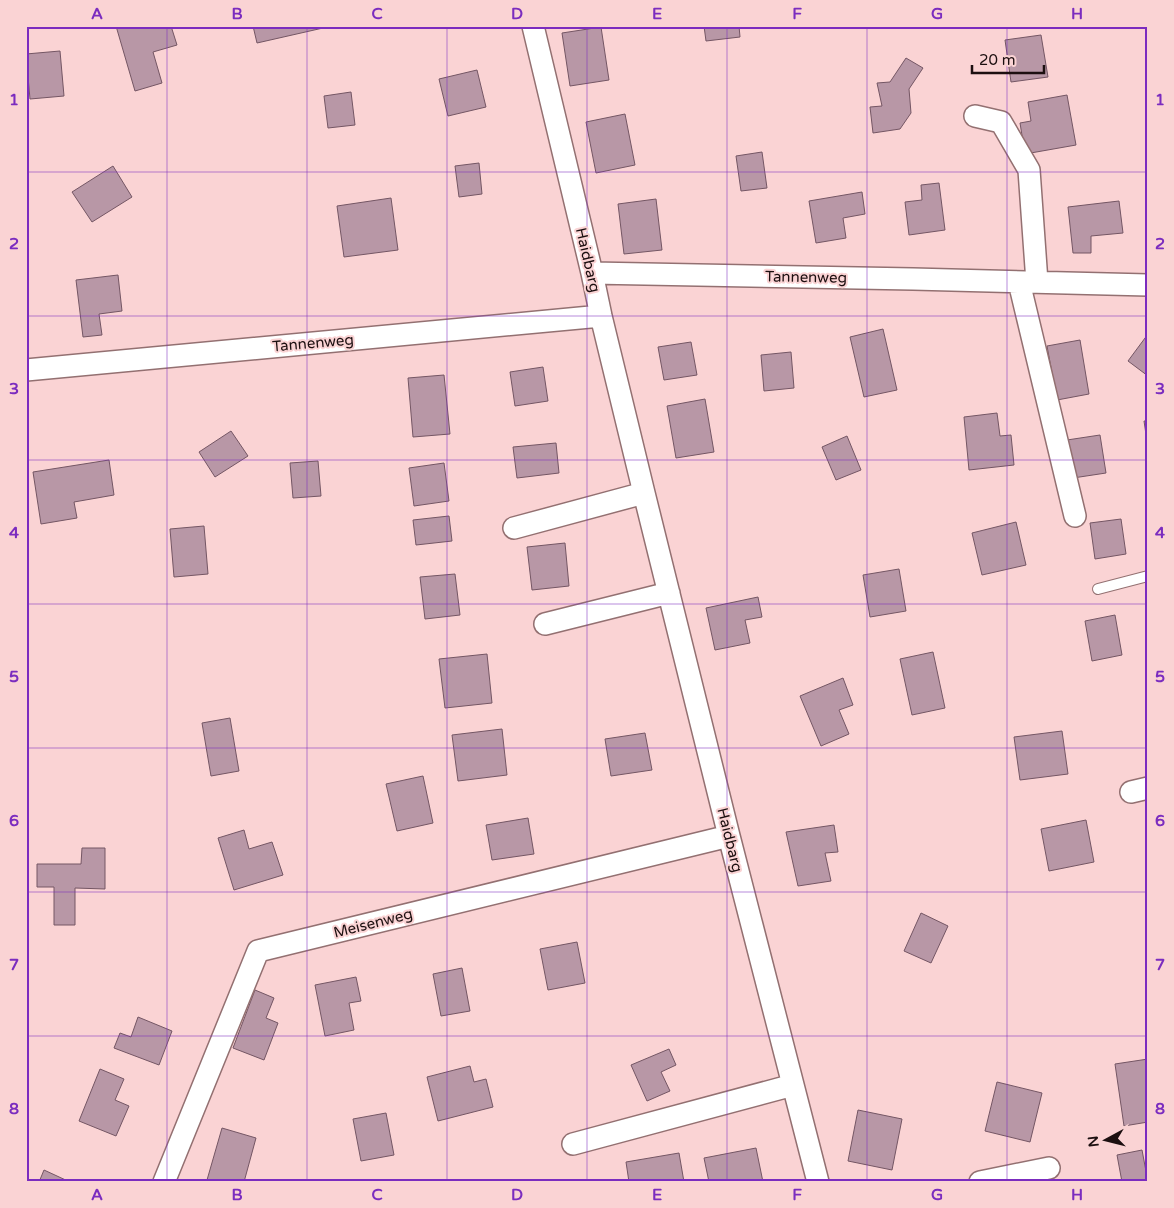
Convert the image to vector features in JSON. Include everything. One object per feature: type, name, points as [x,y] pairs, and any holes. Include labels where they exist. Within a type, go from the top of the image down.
[{"type":"street","name":"Haidbarg","points":[[533,26],[644,493],[729,836],[818,1182]]},
{"type":"street","points":[[975,116],[1001,122],[1029,170],[1028,282],[1075,516]]},
{"type":"street","name":"Tannenweg","points":[[592,273],[1148,285]]},
{"type":"street","name":"Tannenweg","points":[[26,370],[601,316]]},
{"type":"street","points":[[514,528],[644,493]]},
{"type":"street","points":[[545,624],[669,594]]},
{"type":"street","name":"Meisenweg","points":[[164,1182],[258,951],[729,836]]},
{"type":"street","points":[[573,1144],[793,1085]]},
{"type":"street","points":[[980,1182],[1049,1168]]},
{"type":"lane","points":[[1098,589],[1148,576]]},
{"type":"building","points":[[116,26],[171,26],[177,45],[153,52],[162,83],[135,91]]},
{"type":"building","points":[[253,26],[322,26],[323,28],[257,43]]},
{"type":"building","points":[[704,26],[739,26],[740,37],[706,41]]},
{"type":"building","points":[[601,27],[609,80],[570,86],[562,33]]},
{"type":"building","points":[[1041,35],[1048,77],[1011,82],[1005,40]]},
{"type":"building","points":[[60,51],[64,96],[30,99],[26,54]]},
{"type":"building","points":[[906,58],[923,68],[909,89],[911,113],[900,129],[873,133],[870,107],[882,106],[877,83],[890,82]]},
{"type":"building","points":[[477,70],[486,107],[448,116],[439,79]]},
{"type":"building","points":[[351,92],[355,125],[328,128],[324,96]]},
{"type":"building","points":[[1067,95],[1076,145],[1025,154],[1020,123],[1031,121],[1028,102]]},
{"type":"building","points":[[625,114],[635,165],[596,173],[586,122]]},
{"type":"building","points":[[762,152],[767,188],[741,191],[736,156]]},
{"type":"building","points":[[479,163],[482,194],[459,197],[455,166]]},
{"type":"building","points":[[113,166],[132,197],[92,222],[72,192]]},
{"type":"building","points":[[939,183],[945,230],[909,235],[905,202],[922,200],[921,185]]},
{"type":"building","points":[[862,192],[865,214],[843,218],[846,238],[816,243],[809,201]]},
{"type":"building","points":[[391,198],[398,250],[344,257],[337,206]]},
{"type":"building","points":[[656,199],[662,250],[624,254],[618,204]]},
{"type":"building","points":[[1119,201],[1123,233],[1091,236],[1091,253],[1073,253],[1068,207]]},
{"type":"building","points":[[118,275],[122,311],[99,314],[102,335],[83,337],[76,280]]},
{"type":"building","points":[[883,329],[897,390],[864,397],[850,337]]},
{"type":"building","points":[[1148,334],[1148,376],[1128,361]]},
{"type":"building","points":[[1080,340],[1089,394],[1057,400],[1047,346]]},
{"type":"building","points":[[691,342],[697,375],[664,380],[658,347]]},
{"type":"building","points":[[791,352],[794,388],[764,391],[761,355]]},
{"type":"building","points":[[543,367],[548,401],[515,406],[510,372]]},
{"type":"building","points":[[444,375],[450,434],[413,437],[408,378]]},
{"type":"building","points":[[705,399],[714,452],[676,458],[667,406]]},
{"type":"building","points":[[997,413],[1000,436],[1011,435],[1014,465],[969,470],[964,417]]},
{"type":"building","points":[[1144,421],[1148,421],[1148,448]]},
{"type":"building","points":[[231,431],[248,456],[215,477],[199,452]]},
{"type":"building","points":[[1100,435],[1106,473],[1073,478],[1067,440]]},
{"type":"building","points":[[847,436],[861,470],[836,480],[822,447]]},
{"type":"building","points":[[556,443],[559,473],[517,478],[513,447]]},
{"type":"building","points":[[109,460],[114,495],[74,502],[77,518],[41,524],[33,472]]},
{"type":"building","points":[[318,461],[321,496],[293,498],[290,463]]},
{"type":"building","points":[[444,463],[449,501],[414,506],[409,468]]},
{"type":"building","points":[[449,516],[452,541],[416,545],[413,520]]},
{"type":"building","points":[[1121,519],[1126,554],[1095,559],[1090,523]]},
{"type":"building","points":[[1016,522],[1026,565],[982,575],[972,533]]},
{"type":"building","points":[[204,526],[208,574],[174,577],[170,529]]},
{"type":"building","points":[[565,543],[569,586],[532,590],[527,547]]},
{"type":"building","points":[[899,569],[906,611],[870,617],[863,575]]},
{"type":"building","points":[[455,574],[460,615],[425,619],[420,577]]},
{"type":"building","points":[[758,597],[762,617],[745,620],[750,643],[715,650],[706,608]]},
{"type":"building","points":[[1115,615],[1122,655],[1092,661],[1085,621]]},
{"type":"building","points":[[933,652],[945,708],[912,715],[900,659]]},
{"type":"building","points":[[487,654],[492,703],[445,708],[439,659]]},
{"type":"building","points":[[843,678],[853,705],[839,710],[849,734],[821,746],[800,696]]},
{"type":"building","points":[[230,718],[239,771],[211,776],[202,723]]},
{"type":"building","points":[[502,729],[507,775],[458,781],[452,735]]},
{"type":"building","points":[[1062,731],[1068,774],[1020,780],[1014,737]]},
{"type":"building","points":[[645,733],[652,770],[611,776],[605,739]]},
{"type":"building","points":[[423,776],[433,823],[397,831],[386,784]]},
{"type":"building","points":[[528,818],[534,854],[492,860],[486,825]]},
{"type":"building","points":[[1086,820],[1094,862],[1049,871],[1041,829]]},
{"type":"building","points":[[834,825],[838,852],[825,853],[831,881],[798,886],[786,832]]},
{"type":"building","points":[[244,830],[249,849],[272,842],[283,875],[234,890],[218,838]]},
{"type":"building","points":[[82,848],[105,848],[105,889],[75,888],[75,925],[54,925],[54,887],[37,887],[37,864],[81,864]]},
{"type":"building","points":[[921,913],[948,926],[931,963],[904,951]]},
{"type":"building","points":[[577,942],[585,983],[548,990],[540,949]]},
{"type":"building","points":[[462,968],[470,1011],[441,1016],[433,974]]},
{"type":"building","points":[[356,977],[361,1001],[349,1003],[354,1030],[325,1036],[315,985]]},
{"type":"building","points":[[255,990],[274,998],[266,1018],[278,1023],[264,1060],[233,1048]]},
{"type":"building","points":[[138,1017],[172,1031],[159,1065],[114,1048],[120,1033],[131,1037]]},
{"type":"building","points":[[669,1049],[676,1065],[661,1072],[670,1091],[647,1101],[631,1065]]},
{"type":"building","points":[[1148,1059],[1148,1122],[1124,1126],[1115,1064]]},
{"type":"building","points":[[470,1066],[474,1082],[486,1079],[493,1107],[438,1121],[427,1077]]},
{"type":"building","points":[[100,1069],[124,1079],[115,1100],[129,1106],[116,1136],[79,1121]]},
{"type":"building","points":[[997,1082],[1042,1093],[1030,1142],[985,1131]]},
{"type":"building","points":[[858,1110],[902,1119],[892,1170],[848,1161]]},
{"type":"building","points":[[386,1113],[394,1155],[361,1161],[353,1119]]},
{"type":"building","points":[[222,1128],[256,1138],[244,1182],[212,1182],[207,1180]]},
{"type":"building","points":[[756,1148],[763,1182],[709,1182],[704,1158]]},
{"type":"building","points":[[1142,1150],[1148,1182],[1122,1182],[1117,1155]]},
{"type":"building","points":[[679,1153],[684,1182],[629,1182],[626,1162]]},
{"type":"building","points":[[44,1170],[70,1182],[39,1182]]}]
